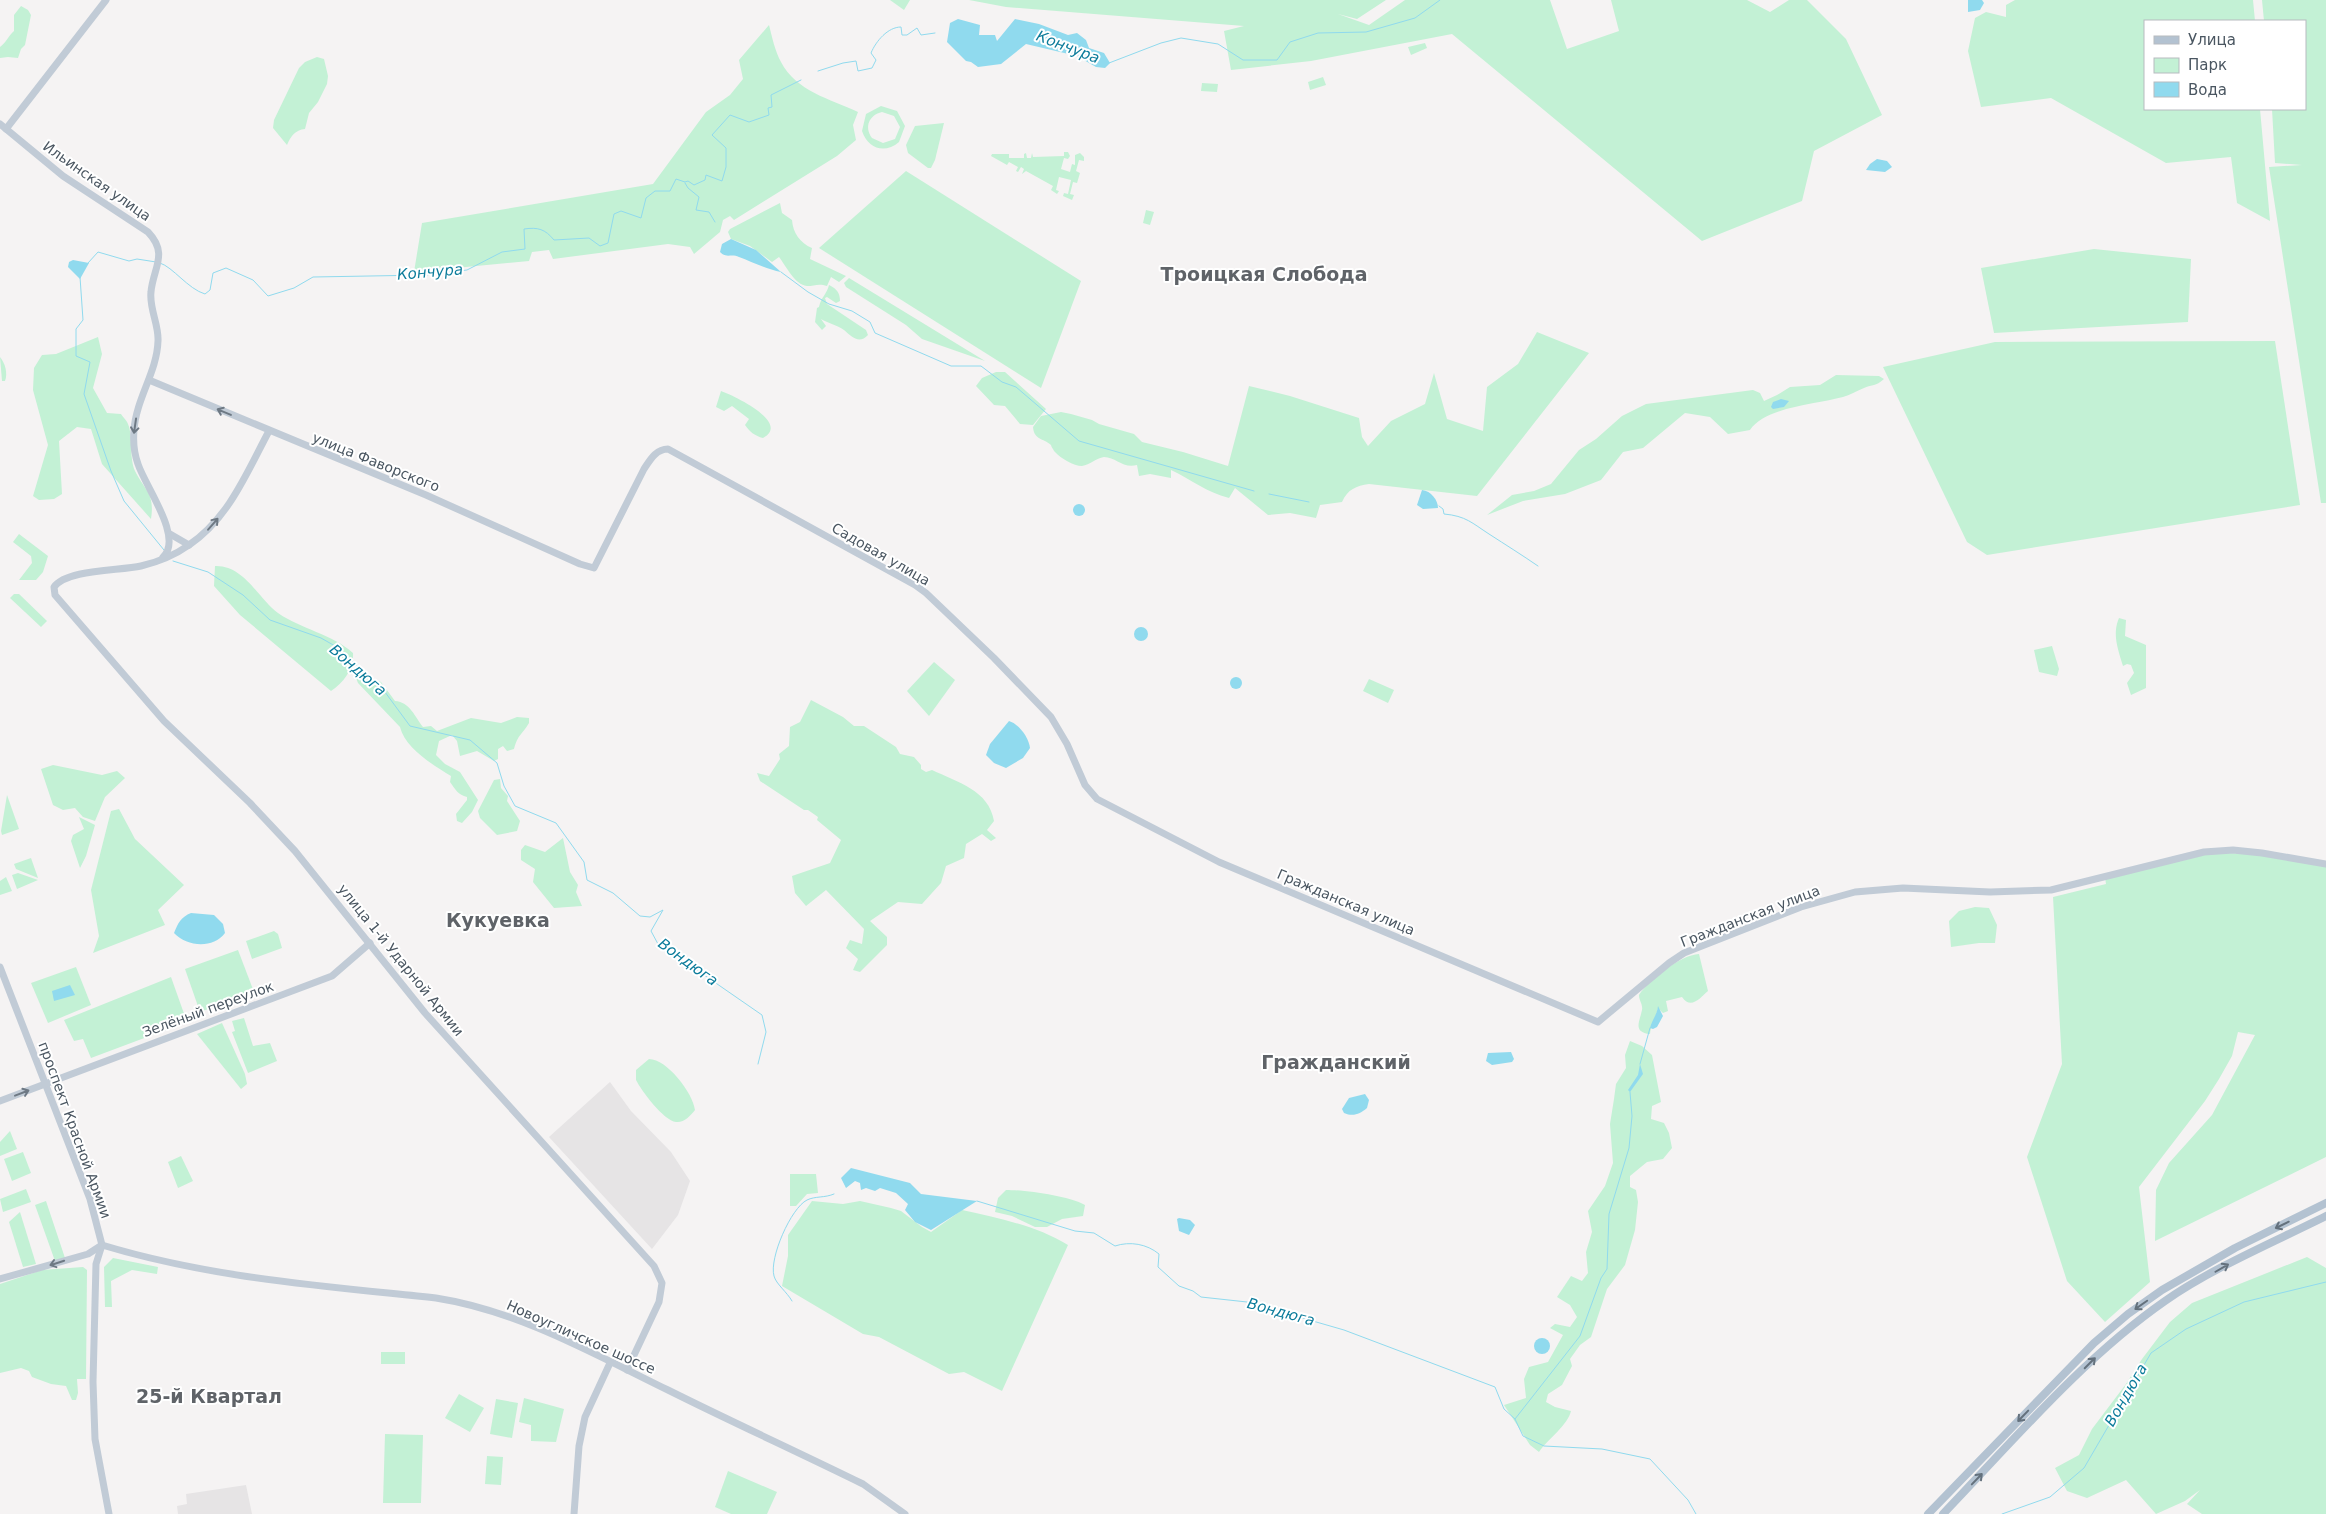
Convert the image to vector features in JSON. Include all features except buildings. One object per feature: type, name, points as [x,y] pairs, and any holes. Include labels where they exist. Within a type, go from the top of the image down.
[{"type":"main road","points":[[1928,1514],[2094,1343],[2128,1314],[2162,1290],[2235,1248],[2326,1203]]},
{"type":"main road","points":[[1943,1514],[2089,1364],[2135,1323],[2166,1300],[2239,1258],[2326,1216]]},
{"type":"street","points":[[3,126],[106,0]]},
{"type":"street","name":"Ильинская улица","points":[[3,126],[63,176],[148,232],[156,240],[159,258],[150,294],[158,341],[134,426],[135,454],[170,534]]},
{"type":"street","name":"улица Фаворского","points":[[148,380],[426,495],[580,564],[594,568],[644,469]]},
{"type":"street","points":[[159,561],[189,545],[205,533],[228,507],[269,431]]},
{"type":"street","name":"Садовая улица","points":[[644,469],[651,458],[662,449],[668,449],[914,585],[994,658],[1051,717],[1067,744],[1085,784],[1097,799]]},
{"type":"street","points":[[159,561],[169,550],[170,534],[189,545]]},
{"type":"street","name":"улица 1-й Ударной Армии","points":[[159,561],[140,566],[64,578],[54,587],[55,595],[164,721],[250,803],[295,851],[425,1013],[654,1266],[662,1283],[659,1302],[627,1370]]},
{"type":"street","name":"Гражданская улица","points":[[1097,799],[1219,862],[1598,1022],[1661,969],[1684,953],[1801,906],[1855,892],[1903,888],[1990,892],[2051,890],[2204,852],[2233,850],[2262,852],[2326,864]]},
{"type":"street","name":"Зелёный переулок","points":[[0,1102],[332,976],[370,943]]},
{"type":"street","name":"проспект Красной Армии","points":[[0,967],[90,1199],[102,1245],[96,1264],[94,1403],[95,1439],[109,1514]]},
{"type":"street","points":[[0,1280],[88,1254],[102,1245]]},
{"type":"street","name":"Новоугличское шоссе","points":[[102,1245],[180,1266],[253,1279],[462,1302],[534,1326],[863,1484],[904,1514]]},
{"type":"street","points":[[574,1514],[580,1446],[585,1417],[610,1363]]},
{"type":"shaded area","points":[[610,1082],[631,1111],[671,1152],[690,1181],[678,1215],[652,1249],[549,1137]]},
{"type":"shaded area","points":[[246,1485],[252,1514],[178,1514],[177,1506],[187,1504],[186,1494]]},
{"type":"green space","points":[[890,0],[910,0],[904,10]]},
{"type":"green space","points":[[969,0],[1386,0],[1357,19],[1338,14],[1369,25],[1405,0],[1550,0],[1567,49],[1619,31],[1611,0],[1747,0],[1770,12],[1789,0],[1807,0],[1846,39],[1882,115],[1814,151],[1802,201],[1702,241],[1452,34],[1311,61],[1231,70],[1224,31],[1244,26],[1006,7]]},
{"type":"green space","points":[[2015,0],[2253,0],[2255,20],[2144,20],[2144,110],[2260,110],[2270,221],[2237,203],[2231,157],[2166,163],[2051,98],[1981,107],[1968,51],[1975,18],[1986,12],[2006,17],[2006,5]]},
{"type":"green space","points":[[2262,0],[2326,0],[2326,503],[2321,503],[2269,167],[2302,165],[2275,163],[2272,110],[2306,110],[2306,20],[2264,20]]},
{"type":"green space","points":[[21,6],[28,10],[31,15],[25,45],[21,49],[18,58],[0,58],[0,47],[14,31],[14,15]]},
{"type":"green space","points":[[769,25],[779,58],[787,72],[795,80],[815,93],[858,112],[853,125],[856,140],[837,156],[734,220],[730,216],[723,220],[720,232],[694,254],[690,247],[668,244],[553,259],[549,250],[532,252],[529,261],[414,272],[422,223],[653,184],[706,112],[730,95],[743,79],[739,60]]},
{"type":"green space","points":[[1425,43],[1427,48],[1411,55],[1408,47]]},
{"type":"green space","points":[[317,57],[324,59],[328,76],[327,84],[318,102],[309,113],[305,129],[294,134],[287,145],[273,128],[274,120],[299,68],[305,62]]},
{"type":"green space","points":[[1323,77],[1326,85],[1310,90],[1308,82]]},
{"type":"green space","points":[[1202,83],[1218,84],[1217,92],[1201,91]]},
{"type":"green space","points":[[881,106],[897,111],[905,126],[899,142],[894,146],[883,149],[873,146],[868,142],[862,131],[866,114]],"holes":[[[882,112],[894,116],[900,127],[895,139],[883,143],[872,138],[868,130],[871,119]]]},
{"type":"green space","points":[[944,123],[935,160],[931,168],[928,168],[908,153],[906,145],[915,126]]},
{"type":"green space","points":[[1064,152],[1068,152],[1070,156],[1068,159],[1064,158],[1061,169],[1070,172],[1072,164],[1075,165],[1075,155],[1080,153],[1084,157],[1084,161],[1079,160],[1076,171],[1080,173],[1077,183],[1073,182],[1070,194],[1074,195],[1072,200],[1063,196],[1064,193],[1068,194],[1071,180],[1059,177],[1056,190],[1059,191],[1057,194],[1051,190],[1053,186],[1026,171],[1022,174],[1024,169],[1021,167],[1018,172],[1016,171],[1018,167],[1009,162],[1007,165],[991,156],[992,154],[1009,154],[1009,158],[1024,158],[1026,153],[1027,158],[1031,158],[1032,153],[1033,157],[1064,156]]},
{"type":"green space","points":[[906,171],[1081,281],[1041,388],[819,248]]},
{"type":"green space","points":[[780,203],[782,213],[792,220],[798,237],[812,248],[810,259],[846,276],[839,282],[831,277],[827,286],[803,285],[795,279],[779,257],[772,262],[750,246],[731,239],[728,232],[730,229]]},
{"type":"green space","points":[[1146,210],[1154,212],[1150,225],[1143,223]]},
{"type":"green space","points":[[2094,249],[2191,259],[2188,322],[1994,333],[1981,268]]},
{"type":"green space","points":[[849,278],[985,361],[922,339],[906,325],[846,287],[844,283]]},
{"type":"green space","points":[[829,285],[838,292],[840,301],[836,303],[827,297],[825,298],[827,304],[866,330],[868,335],[865,338],[858,339],[852,337],[841,328],[821,319],[826,326],[822,330],[815,322],[817,308]]},
{"type":"green space","points":[[1537,332],[1589,353],[1477,496],[1369,484],[1353,489],[1342,502],[1320,505],[1316,518],[1290,513],[1268,515],[1235,488],[1229,498],[1206,489],[1171,470],[1171,478],[1150,474],[1139,476],[1137,465],[1132,466],[1104,457],[1082,466],[1075,465],[1060,457],[1051,445],[1037,437],[1033,427],[1041,416],[1061,412],[1071,414],[1134,434],[1142,442],[1228,466],[1249,386],[1290,396],[1359,418],[1362,437],[1368,446],[1391,421],[1425,404],[1434,373],[1447,419],[1483,431],[1487,387],[1518,364]]},
{"type":"green space","points":[[98,337],[102,354],[93,388],[107,413],[121,414],[127,423],[133,465],[152,503],[151,519],[102,464],[91,429],[77,427],[59,441],[62,494],[54,499],[39,500],[33,496],[48,445],[33,390],[34,368],[42,355],[56,354]]},
{"type":"green space","points":[[2275,341],[2300,505],[1987,555],[1967,542],[1883,367],[1995,342]]},
{"type":"green space","points":[[0,357],[6,368],[5,381],[2,381]]},
{"type":"green space","points":[[996,372],[1005,372],[1046,409],[1033,425],[1020,424],[1005,406],[994,405],[976,386],[982,378]]},
{"type":"green space","points":[[1836,375],[1879,376],[1884,379],[1881,382],[1843,397],[1779,411],[1757,422],[1750,430],[1728,434],[1710,417],[1685,413],[1643,448],[1623,452],[1601,480],[1565,494],[1523,501],[1487,515],[1512,495],[1534,491],[1551,484],[1579,450],[1596,439],[1622,416],[1646,404],[1753,390],[1760,393],[1764,401],[1790,387],[1820,385]]},
{"type":"green space","points":[[721,391],[758,411],[766,418],[770,425],[770,432],[763,438],[758,436],[745,425],[749,419],[732,406],[724,411],[716,407]]},
{"type":"green space","points":[[19,534],[48,556],[43,572],[36,580],[19,580],[32,563],[31,556],[13,542]]},
{"type":"green space","points":[[215,566],[225,567],[242,576],[271,607],[287,619],[336,641],[353,653],[350,670],[340,684],[331,691],[240,615],[214,586]]},
{"type":"green space","points":[[14,594],[19,594],[47,621],[41,627],[10,598]]},
{"type":"green space","points":[[2119,618],[2126,620],[2125,636],[2146,645],[2146,688],[2131,695],[2127,683],[2134,673],[2131,665],[2123,666],[2116,642]]},
{"type":"green space","points":[[2052,646],[2059,669],[2057,676],[2039,672],[2034,650]]},
{"type":"green space","points":[[934,662],[955,680],[929,716],[907,691]]},
{"type":"green space","points":[[362,674],[381,682],[395,701],[405,704],[423,727],[431,726],[437,731],[471,718],[501,723],[517,717],[529,718],[529,723],[519,737],[514,749],[507,751],[503,746],[498,749],[498,759],[494,761],[477,751],[460,756],[457,741],[452,735],[439,741],[436,755],[445,764],[460,772],[478,800],[472,812],[462,823],[457,821],[456,814],[467,800],[467,797],[461,795],[455,789],[450,782],[451,776],[436,767],[408,742],[400,727],[358,683],[356,678]]},
{"type":"green space","points":[[1369,679],[1394,690],[1388,703],[1363,691]]},
{"type":"green space","points":[[811,700],[843,717],[854,726],[864,726],[896,747],[900,754],[914,757],[921,765],[921,769],[926,772],[932,770],[970,788],[986,802],[991,810],[994,821],[987,830],[996,838],[991,841],[982,834],[966,844],[964,858],[946,866],[941,883],[922,904],[898,902],[870,921],[887,937],[887,945],[860,972],[853,970],[858,959],[846,948],[850,940],[862,944],[864,929],[826,890],[806,906],[795,893],[792,876],[830,863],[841,840],[817,820],[818,817],[760,781],[757,773],[769,776],[780,759],[779,754],[789,746],[790,727],[800,722]]},
{"type":"green space","points":[[53,765],[102,775],[117,771],[125,778],[105,797],[95,821],[83,817],[75,808],[63,810],[53,805],[41,769]]},
{"type":"green space","points":[[500,779],[501,788],[508,796],[507,801],[520,821],[517,831],[497,835],[480,818],[478,811],[494,780]]},
{"type":"green space","points":[[7,795],[19,829],[2,835],[1,831]]},
{"type":"green space","points":[[119,809],[135,839],[184,885],[158,910],[165,925],[93,953],[99,936],[91,890],[111,811]]},
{"type":"green space","points":[[79,817],[95,825],[86,856],[80,868],[71,841],[73,835],[84,829]]},
{"type":"green space","points":[[563,838],[570,872],[578,885],[576,892],[582,906],[554,908],[533,882],[535,869],[521,860],[521,850],[525,845],[545,852]]},
{"type":"green space","points":[[2204,852],[2274,855],[2326,866],[2326,1157],[2155,1241],[2156,1190],[2169,1163],[2212,1115],[2255,1035],[2238,1032],[2232,1056],[2205,1101],[2139,1187],[2150,1282],[2105,1322],[2067,1281],[2027,1157],[2062,1064],[2053,897],[2106,884],[2105,877]]},
{"type":"green space","points":[[31,858],[38,878],[16,869],[14,864]]},
{"type":"green space","points":[[18,873],[38,880],[17,889],[12,875]]},
{"type":"green space","points":[[6,877],[12,891],[0,895],[0,881]]},
{"type":"green space","points":[[1975,907],[1989,908],[1997,925],[1995,943],[1951,947],[1949,921],[1959,911]]},
{"type":"green space","points":[[274,931],[278,934],[282,948],[252,959],[246,941]]},
{"type":"green space","points":[[238,950],[254,992],[200,1012],[185,969]]},
{"type":"green space","points":[[1699,954],[1708,991],[1692,1003],[1685,1001],[1682,997],[1666,1001],[1668,1011],[1663,1013],[1658,1008],[1650,1034],[1641,1031],[1638,1025],[1642,1008],[1639,995],[1650,982],[1674,963],[1691,955]]},
{"type":"green space","points":[[76,967],[91,1005],[48,1023],[31,983]]},
{"type":"green space","points":[[171,977],[187,1022],[91,1058],[83,1039],[74,1041],[64,1020]]},
{"type":"green space","points":[[244,1018],[253,1046],[270,1043],[277,1061],[248,1073],[232,1032],[235,1031],[232,1021]]},
{"type":"green space","points":[[222,1023],[245,1074],[247,1084],[241,1089],[197,1034]]},
{"type":"green space","points":[[1630,1041],[1642,1046],[1652,1055],[1661,1102],[1652,1106],[1651,1119],[1664,1123],[1669,1133],[1672,1148],[1663,1159],[1647,1162],[1630,1176],[1630,1187],[1636,1190],[1638,1202],[1635,1230],[1625,1265],[1607,1289],[1591,1337],[1580,1345],[1570,1359],[1572,1366],[1562,1385],[1548,1394],[1546,1402],[1555,1407],[1571,1411],[1562,1427],[1539,1452],[1530,1445],[1504,1405],[1526,1398],[1524,1379],[1529,1367],[1548,1362],[1563,1335],[1550,1328],[1555,1324],[1570,1327],[1577,1317],[1570,1305],[1557,1297],[1571,1276],[1582,1281],[1588,1273],[1586,1252],[1592,1232],[1588,1211],[1605,1186],[1613,1163],[1610,1124],[1616,1084],[1626,1068],[1625,1055]]},
{"type":"green space","points":[[649,1059],[656,1060],[664,1065],[684,1086],[690,1095],[695,1110],[689,1117],[679,1122],[671,1120],[653,1104],[639,1085],[636,1080],[636,1070]]},
{"type":"green space","points":[[10,1131],[17,1149],[0,1156],[0,1142]]},
{"type":"green space","points":[[23,1152],[31,1173],[12,1181],[4,1159]]},
{"type":"green space","points":[[181,1156],[193,1181],[178,1188],[168,1162]]},
{"type":"green space","points":[[790,1174],[816,1174],[818,1193],[807,1194],[796,1206],[790,1206]]},
{"type":"green space","points":[[26,1189],[31,1202],[3,1212],[0,1199]]},
{"type":"green space","points":[[1006,1190],[1047,1194],[1078,1202],[1085,1205],[1083,1216],[1062,1219],[1047,1227],[1035,1227],[1012,1216],[995,1212],[998,1198]]},
{"type":"green space","points":[[46,1201],[65,1258],[55,1261],[35,1205]]},
{"type":"green space","points":[[812,1201],[843,1204],[860,1201],[891,1208],[901,1211],[931,1232],[962,1210],[1030,1228],[1068,1245],[1002,1391],[964,1372],[949,1374],[879,1337],[863,1334],[782,1286],[788,1256],[788,1235]]},
{"type":"green space","points":[[20,1212],[36,1264],[23,1267],[9,1222]]},
{"type":"green space","points":[[2307,1257],[2326,1268],[2326,1514],[2202,1514],[2187,1504],[2200,1490],[2185,1501],[2156,1514],[2126,1480],[2087,1498],[2067,1491],[2055,1468],[2079,1455],[2092,1429],[2170,1322],[2192,1303]]},
{"type":"green space","points":[[113,1258],[158,1267],[157,1274],[132,1270],[111,1281],[112,1307],[105,1307],[104,1267]]},
{"type":"green space","points":[[83,1267],[87,1270],[86,1379],[77,1379],[78,1393],[76,1400],[72,1400],[66,1386],[51,1384],[32,1377],[29,1371],[21,1368],[0,1373],[0,1284],[42,1270]]},
{"type":"green space","points":[[381,1352],[405,1352],[405,1364],[381,1364]]},
{"type":"green space","points":[[459,1394],[484,1408],[470,1432],[445,1418]]},
{"type":"green space","points":[[524,1398],[564,1409],[556,1442],[531,1441],[531,1425],[519,1422]]},
{"type":"green space","points":[[496,1399],[518,1403],[512,1438],[490,1434]]},
{"type":"green space","points":[[385,1434],[423,1435],[421,1503],[383,1503]]},
{"type":"green space","points":[[487,1456],[503,1457],[501,1485],[485,1484]]},
{"type":"green space","points":[[728,1471],[777,1492],[767,1514],[731,1514],[715,1507]]},
{"type":"water","points":[[1968,0],[1982,0],[1984,3],[1980,10],[1968,12]]},
{"type":"water","points":[[958,19],[980,25],[979,35],[995,35],[997,41],[1015,19],[1039,24],[1068,35],[1077,33],[1086,40],[1089,48],[1104,53],[1110,63],[1105,68],[1096,67],[1077,56],[1026,44],[1001,64],[978,67],[966,61],[947,42],[950,23]]},
{"type":"water","points":[[1877,159],[1887,161],[1892,167],[1885,172],[1866,170]]},
{"type":"water","points":[[731,239],[756,250],[781,272],[736,256],[722,254],[720,252],[722,244]]},
{"type":"water","points":[[73,260],[89,263],[80,279],[68,267],[69,262]]},
{"type":"water","points":[[1781,399],[1789,401],[1784,407],[1773,409],[1771,407],[1773,402]]},
{"type":"water","points":[[1422,490],[1433,496],[1438,508],[1423,509],[1417,505]]},
{"type":"water","points":[[1081,504],[1084,505],[1084,515],[1077,516],[1074,515],[1073,508],[1074,505]]},
{"type":"water","points":[[1141,627],[1146,629],[1148,634],[1146,639],[1141,641],[1136,639],[1134,634],[1136,629]]},
{"type":"water","points":[[1234,677],[1238,677],[1242,683],[1238,689],[1234,689],[1230,685],[1230,681]]},
{"type":"water","points":[[1009,721],[1023,732],[1030,748],[1023,758],[1006,768],[994,763],[986,755],[990,744]]},
{"type":"water","points":[[191,913],[214,915],[223,924],[225,933],[214,942],[207,944],[193,943],[179,938],[174,933],[177,926],[182,918]]},
{"type":"water","points":[[70,985],[75,995],[54,1001],[52,991]]},
{"type":"water","points":[[1658,1006],[1663,1016],[1657,1027],[1653,1029],[1650,1028]]},
{"type":"water","points":[[1511,1052],[1514,1059],[1512,1062],[1492,1065],[1486,1061],[1488,1053]]},
{"type":"water","points":[[1640,1064],[1643,1074],[1630,1092],[1628,1090],[1638,1075]]},
{"type":"water","points":[[1365,1094],[1369,1100],[1367,1108],[1356,1114],[1344,1113],[1342,1109],[1349,1098]]},
{"type":"water","points":[[851,1168],[910,1183],[921,1194],[977,1201],[931,1230],[915,1222],[905,1210],[908,1204],[896,1193],[880,1188],[875,1191],[866,1188],[861,1190],[860,1183],[855,1181],[846,1188],[841,1178]]},
{"type":"water","points":[[1177,1219],[1190,1220],[1195,1225],[1189,1235],[1179,1231]]},
{"type":"water","points":[[1542,1338],[1550,1346],[1542,1354],[1534,1346]]},
{"type":"waterway","name":"Кончура","points":[[1109,63],[1161,43],[1181,38],[1218,44],[1243,60],[1277,60],[1290,42],[1318,33],[1366,32],[1415,18],[1440,0]]},
{"type":"waterway","name":"Кончура","points":[[818,71],[856,61],[858,71],[872,68],[876,60],[871,53],[873,48],[892,29],[901,27],[902,35],[907,35],[917,28],[921,35],[935,33]]},
{"type":"waterway","name":"Кончура","points":[[160,263],[193,288],[205,294],[210,290],[213,273],[226,268],[253,280],[268,296],[294,288],[313,277],[426,275],[467,270],[502,252],[525,249],[524,229],[533,228],[541,230],[554,240],[589,238],[600,246],[608,243],[614,214],[621,211],[641,218],[646,198],[655,191],[670,191],[676,179],[688,181],[694,185],[705,180],[706,175],[722,181],[726,167],[726,148],[712,135],[730,115],[749,122],[769,115],[768,108],[772,107],[771,95],[801,80]]},
{"type":"waterway","points":[[685,183],[699,197],[696,210],[709,212],[715,222]]},
{"type":"waterway","name":"Кончура","points":[[88,263],[98,252],[129,261],[137,259],[156,262]]},
{"type":"waterway","points":[[781,272],[808,292],[829,304],[852,311],[870,322],[875,333],[951,366],[981,366],[1002,382],[1016,387],[1079,441],[1254,491]]},
{"type":"waterway","name":"Вондюга","points":[[80,277],[83,320],[76,329],[76,356],[90,362],[84,394],[111,471],[124,501],[164,550]]},
{"type":"waterway","points":[[1269,494],[1309,502]]},
{"type":"waterway","points":[[1439,506],[1443,509],[1444,514],[1458,516],[1468,521],[1538,566]]},
{"type":"waterway","name":"Вондюга","points":[[173,561],[208,572],[243,595],[270,620],[321,638],[335,646],[382,688],[410,726],[470,740],[497,763],[504,786],[515,806],[556,823],[584,862],[587,880],[613,893],[640,916],[650,917],[663,910],[651,931],[658,944],[671,947],[681,959],[762,1015],[766,1032],[758,1064]]},
{"type":"waterway","points":[[1640,1064],[1650,1028]]},
{"type":"waterway","points":[[1515,1419],[1580,1336],[1601,1278],[1607,1269],[1609,1214],[1629,1148],[1632,1116],[1630,1092]]},
{"type":"waterway","points":[[792,1301],[774,1276],[773,1268],[778,1246],[788,1223],[801,1205],[807,1200],[834,1194]]},
{"type":"waterway","name":"Вондюга","points":[[977,1201],[1075,1231],[1094,1233],[1115,1246],[1132,1244],[1149,1248],[1159,1254],[1158,1267],[1179,1286],[1193,1291],[1201,1297],[1247,1302],[1344,1330],[1495,1387],[1504,1409],[1515,1419],[1523,1436],[1544,1446],[1602,1449],[1650,1459],[1688,1500],[1696,1514]]},
{"type":"waterway","name":"Вондюга","points":[[2002,1514],[2050,1497],[2084,1468],[2151,1353],[2186,1329],[2244,1302],[2326,1282]]},
{"type":"district","name":"Троицкая Слобода","points":[[1264,274]]},
{"type":"district","name":"Кукуевка","points":[[498,920]]},
{"type":"district","name":"Гражданский","points":[[1336,1062]]},
{"type":"district","name":"25-й Квартал","points":[[209,1396]]}]
